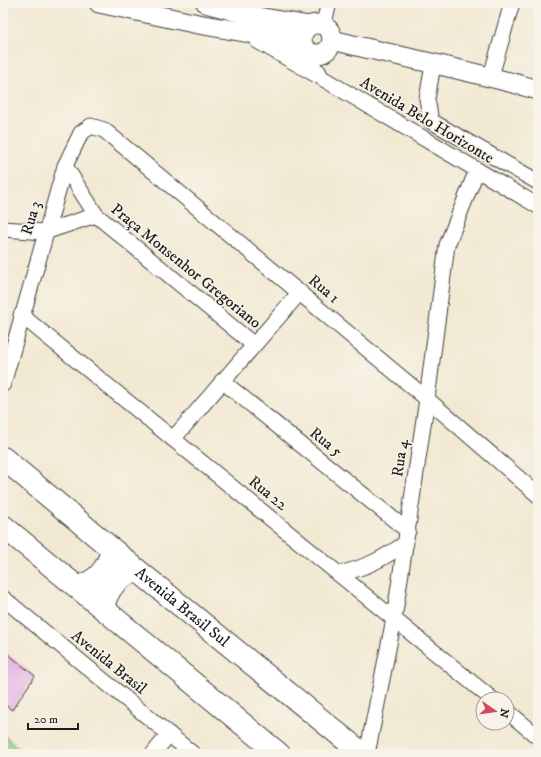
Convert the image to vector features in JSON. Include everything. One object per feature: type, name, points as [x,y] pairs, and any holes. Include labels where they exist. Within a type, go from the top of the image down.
[{"type":"main road","name":"Avenida Brasil Sul","points":[[3,458],[112,550],[363,754]]},
{"type":"main road","points":[[3,526],[79,587],[279,754]]},
{"type":"main road","points":[[79,587],[92,582],[102,574],[109,563],[112,550]]},
{"type":"main road","points":[[103,607],[106,594],[114,583],[124,575],[137,570]]},
{"type":"street","points":[[99,3],[249,33],[316,38]]},
{"type":"street","points":[[206,3],[253,16],[316,38],[433,65],[490,76],[538,90]]},
{"type":"street","points":[[317,73],[313,67],[316,38],[329,3]]},
{"type":"street","points":[[490,76],[512,3]]},
{"type":"street","points":[[249,33],[317,73]]},
{"type":"street","name":"Avenida Belo Horizonte","points":[[433,65],[427,99],[432,121],[538,182]]},
{"type":"street","name":"Avenida Belo Horizonte","points":[[317,73],[538,206]]},
{"type":"street","name":"Rua 1","points":[[80,133],[91,126],[104,130],[300,292],[538,495]]},
{"type":"street","name":"Rua 3","points":[[3,384],[21,315],[65,166],[80,133]]},
{"type":"street","name":"Praça Monsenhor Gregoriano","points":[[65,166],[96,215],[254,345]]},
{"type":"street","name":"Rua 4","points":[[367,754],[394,619],[407,537],[447,245],[476,170]]},
{"type":"street","name":"Praça Monsenhor Gregoriano","points":[[46,232],[96,215]]},
{"type":"street","points":[[3,228],[46,232]]},
{"type":"street","points":[[173,439],[300,292]]},
{"type":"street","name":"Rua 22","points":[[21,315],[482,691]]},
{"type":"street","name":"Rua 5","points":[[222,382],[407,537]]},
{"type":"street","points":[[339,574],[363,568],[378,561],[407,537]]},
{"type":"street","name":"Avenida Brasil","points":[[3,598],[192,754]]},
{"type":"street","points":[[515,718],[538,737]]},
{"type":"street","points":[[152,754],[169,734]]},
{"type":"green space","points":[[3,734],[19,748],[19,754],[3,754]]},
{"type":"building","points":[[3,650],[35,676],[12,710],[3,703]]}]
